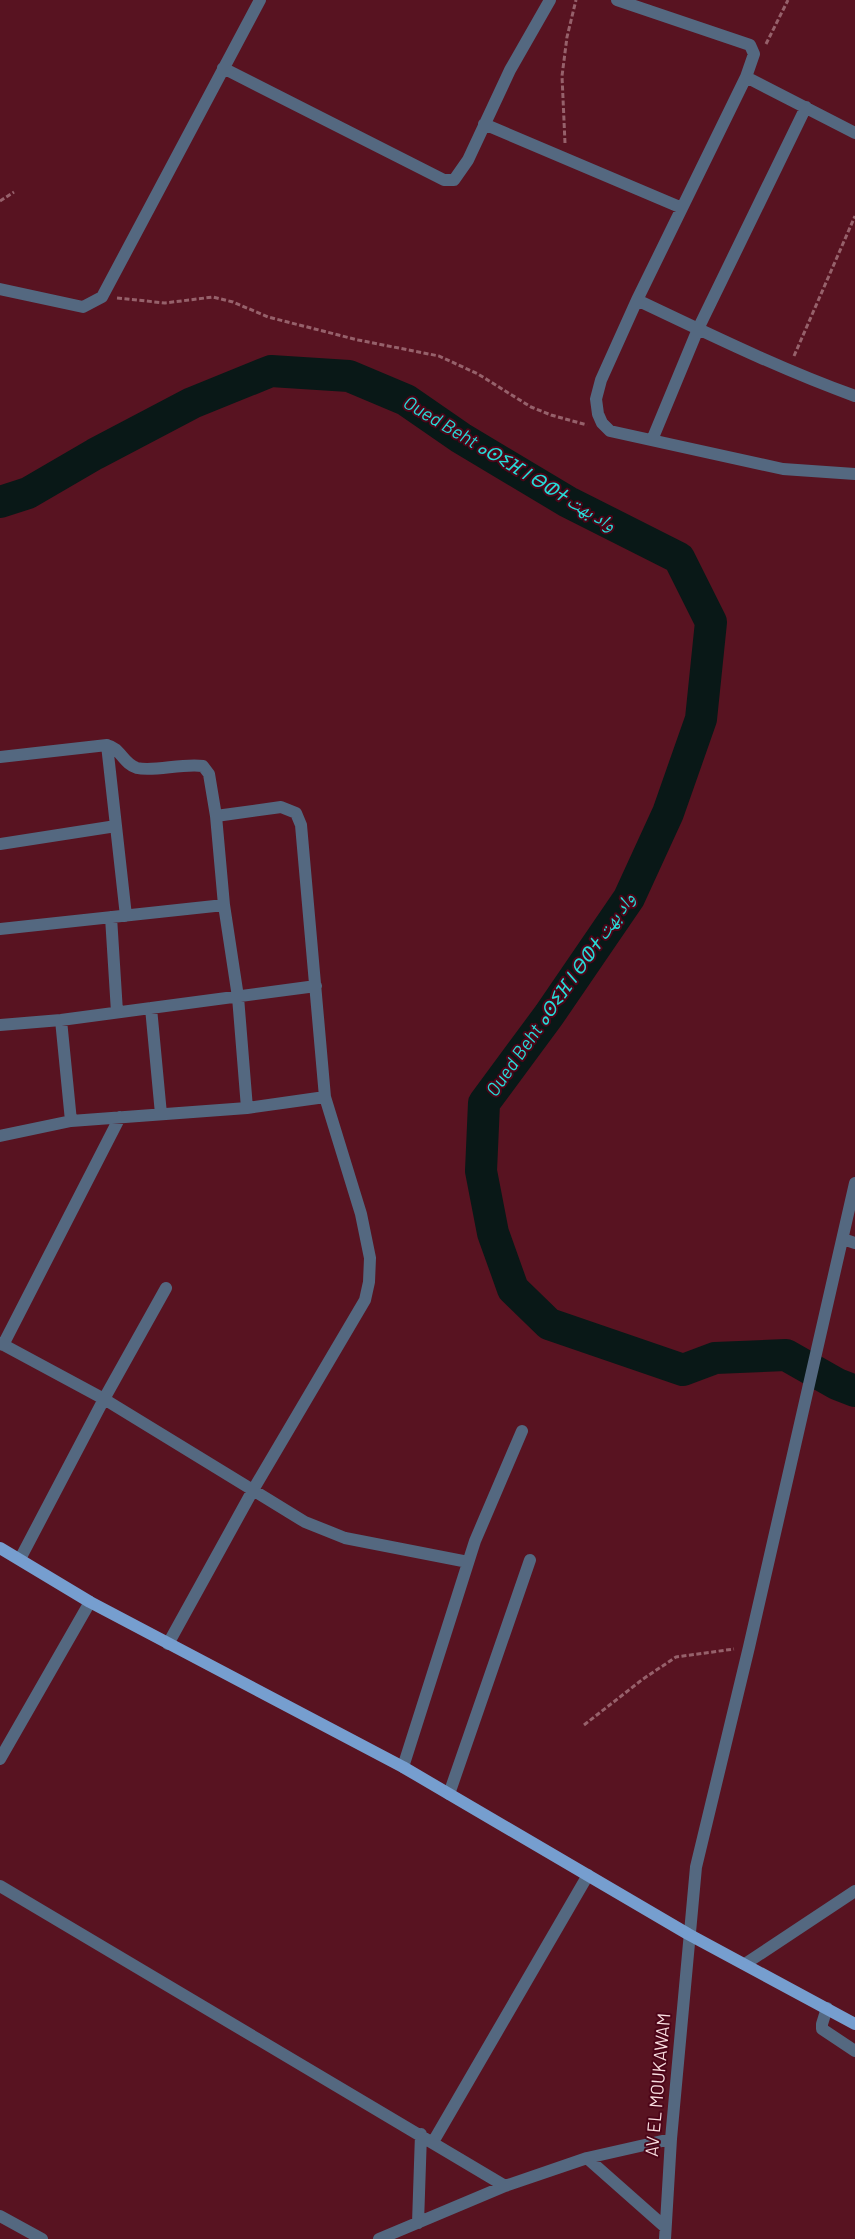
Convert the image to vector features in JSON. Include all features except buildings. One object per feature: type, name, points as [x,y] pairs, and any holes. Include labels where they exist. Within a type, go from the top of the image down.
[{"type":"main road","points":[[0,1548],[90,1602],[403,1767],[688,1934],[855,2024]]},
{"type":"street","points":[[0,289],[83,307],[102,297],[260,0]]},
{"type":"street","points":[[223,68],[444,180],[454,180],[468,160],[510,70],[550,0]]},
{"type":"street","points":[[618,0],[750,45],[754,54],[754,60],[637,300],[598,388],[596,399],[598,414],[602,423],[610,430],[783,469],[855,474]]},
{"type":"street","points":[[746,77],[855,133]]},
{"type":"street","points":[[652,440],[698,329],[806,107]]},
{"type":"street","points":[[484,124],[682,208]]},
{"type":"street","points":[[637,300],[788,369],[855,396]]},
{"type":"street","points":[[0,757],[107,745],[117,749],[128,765],[140,769],[181,764],[206,768],[209,774],[216,816],[224,906],[238,997],[247,1108]]},
{"type":"street","points":[[107,745],[126,916]]},
{"type":"street","points":[[168,1644],[253,1490],[365,1300],[370,1282],[370,1258],[361,1214],[325,1097],[300,817],[296,813],[281,808],[216,816]]},
{"type":"street","points":[[0,844],[116,826]]},
{"type":"street","points":[[0,929],[224,906]]},
{"type":"street","points":[[111,917],[117,1012]]},
{"type":"street","points":[[0,1025],[61,1020],[316,986]]},
{"type":"street","points":[[151,1008],[160,1114]]},
{"type":"street","points":[[61,1020],[71,1121]]},
{"type":"street","points":[[0,1136],[71,1121],[247,1108],[325,1097]]},
{"type":"street","points":[[120,1117],[1,1344],[104,1399],[305,1522],[345,1538],[468,1562]]},
{"type":"street","name":"AV EL MOUKAWAM","points":[[665,2233],[688,1934],[696,1867],[834,1280],[849,1241],[855,1183]]},
{"type":"street","points":[[20,1559],[104,1399],[166,1288]]},
{"type":"street","points":[[403,1767],[468,1562],[522,1431]]},
{"type":"street","points":[[449,1794],[530,1560]]},
{"type":"street","points":[[0,1759],[90,1602]]},
{"type":"street","points":[[432,2142],[588,1875]]},
{"type":"street","points":[[0,1886],[421,2134],[505,2186]]},
{"type":"street","points":[[745,1964],[855,1891]]},
{"type":"street","points":[[827,2008],[822,2029],[855,2051]]},
{"type":"street","points":[[418,2223],[421,2134]]},
{"type":"street","points":[[379,2239],[505,2186],[588,2158],[671,2139]]},
{"type":"street","points":[[588,2158],[665,2233]]},
{"type":"street","points":[[0,2216],[42,2239]]},
{"type":"path","points":[[566,158],[562,76],[567,37],[576,0]]},
{"type":"path","points":[[764,49],[788,0]]},
{"type":"path","points":[[0,201],[14,192]]},
{"type":"path","points":[[788,369],[855,216]]},
{"type":"path","points":[[102,297],[165,303],[203,297],[223,299],[268,317],[358,340],[439,356],[478,374],[531,406],[551,415],[610,430]]},
{"type":"path","points":[[584,1725],[643,1679],[676,1658],[749,1647]]},
{"type":"waterway","name":"Oued Beht ⴰⵙⵉⴼ ⵏ ⴱⵀⵜ واد بهت","points":[[0,502],[28,493],[95,454],[192,403],[271,371],[349,376],[406,400],[461,438],[568,502],[679,558],[711,622],[701,719],[668,813],[629,898],[549,1015],[484,1103],[481,1171],[493,1233],[513,1289],[549,1324],[683,1370],[715,1358],[786,1355],[837,1384],[855,1391]]}]
